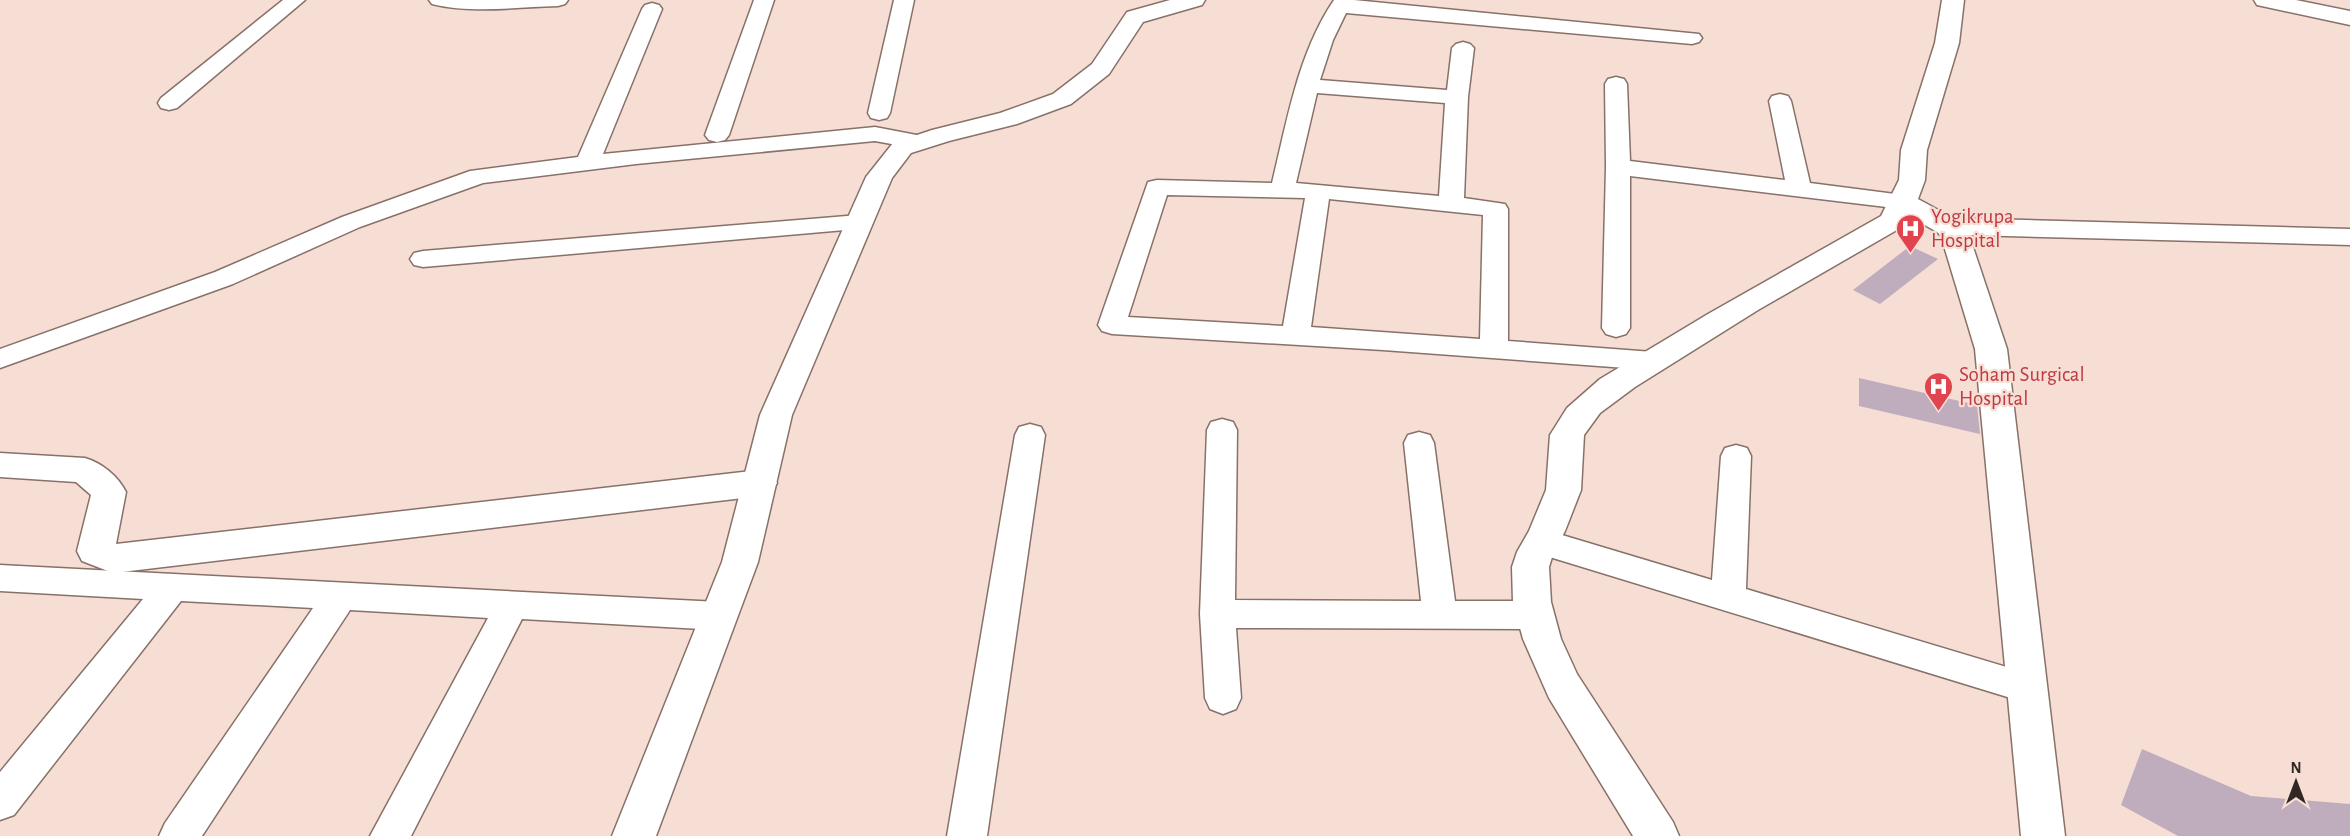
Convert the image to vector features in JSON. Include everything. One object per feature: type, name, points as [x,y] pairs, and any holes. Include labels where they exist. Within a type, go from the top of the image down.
[{"type":"street","points":[[170,104],[295,0]]},
{"type":"street","points":[[439,0],[558,0]]},
{"type":"street","points":[[717,135],[764,0]]},
{"type":"street","points":[[879,113],[904,0]]},
{"type":"street","points":[[634,836],[740,562],[776,415],[879,177],[902,148],[1008,118],[1062,99],[1101,69],[1136,9],[1194,0]]},
{"type":"street","points":[[1657,836],[1558,678],[1550,662],[1535,615],[1531,579],[1536,551],[1563,493],[1567,477],[1568,431],[1590,401],[1717,321],[1892,221],[1912,180],[1914,150],[1947,44],[1953,0]]},
{"type":"street","points":[[2265,0],[2350,18]]},
{"type":"street","points":[[2305,0],[2350,9]]},
{"type":"street","points":[[1282,191],[1309,86],[1330,23],[1342,3],[1542,16],[1692,38]]},
{"type":"street","points":[[586,163],[652,9]]},
{"type":"street","points":[[1451,205],[1457,97],[1463,48]]},
{"type":"street","points":[[1616,84],[1618,167],[1616,328]]},
{"type":"street","points":[[1309,86],[1457,97]]},
{"type":"street","points":[[1780,101],[1799,189]]},
{"type":"street","points":[[0,359],[224,278],[351,222],[479,176],[875,134],[919,142]]},
{"type":"street","points":[[1618,167],[1903,202],[1947,226],[1954,233],[1991,349],[2043,836]]},
{"type":"street","points":[[1494,349],[1496,209],[1318,192],[1157,187],[1112,325],[1296,334],[1494,349],[1653,361]]},
{"type":"street","points":[[1296,334],[1318,192]]},
{"type":"street","points":[[423,259],[859,223]]},
{"type":"street","points":[[1947,226],[2350,237]]},
{"type":"street","points":[[1222,430],[1217,614],[1223,698]]},
{"type":"street","points":[[967,836],[1030,435]]},
{"type":"street","points":[[1419,443],[1440,615]]},
{"type":"street","points":[[1728,598],[1736,456]]},
{"type":"street","points":[[0,465],[85,470],[109,492],[95,551],[112,559],[760,483]]},
{"type":"street","points":[[1542,542],[2027,688]]},
{"type":"street","points":[[1,579],[173,586],[719,616]]},
{"type":"street","points":[[0,801],[173,586]]},
{"type":"street","points":[[178,836],[340,595]]},
{"type":"street","points":[[390,836],[513,604]]},
{"type":"street","points":[[1217,614],[1535,615]]},
{"type":"building","points":[[1910,246],[1938,259],[1880,304],[1853,290]]},
{"type":"building","points":[[1859,378],[1977,405],[1980,434],[1859,406]]},
{"type":"building","points":[[2142,749],[2251,796],[2350,804],[2350,836],[2178,836],[2121,805]]},
{"type":"place","name":"Yogikrupa Hospital","points":[[1910,254]]},
{"type":"place","name":"Soham Surgical Hospital","points":[[1938,412]]}]
